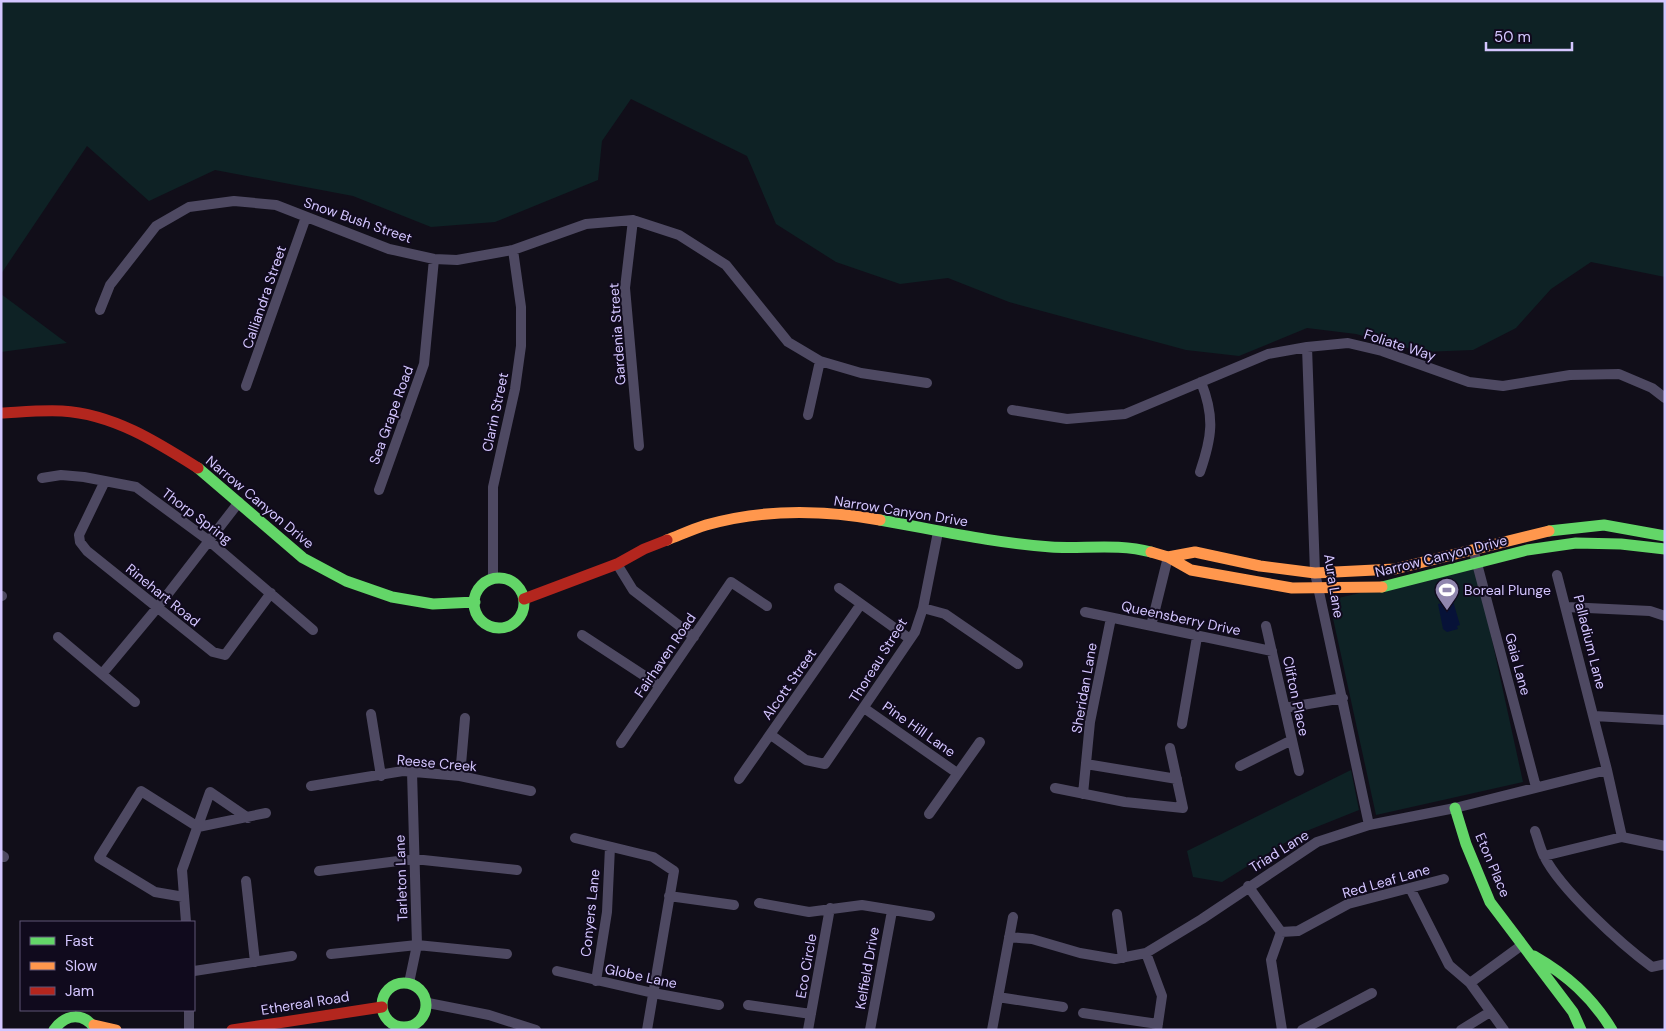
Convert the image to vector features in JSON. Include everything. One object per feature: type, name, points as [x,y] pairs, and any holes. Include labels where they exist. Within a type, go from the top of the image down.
[{"type":"street","name":"Snow Bush Street","points":[[100,310],[110,285],[156,226],[189,207],[234,201],[276,206],[389,249],[434,259],[458,260],[513,250],[586,224],[633,220],[679,235],[726,265],[788,342],[820,361],[861,373],[928,383]]},
{"type":"street","name":"Calliandra Street","points":[[246,386],[306,217]]},
{"type":"street","name":"Gardenia Street","points":[[633,220],[626,288],[639,446]]},
{"type":"street","name":"Clarin Street","points":[[493,579],[493,487],[515,390],[521,346],[521,307],[513,250]]},
{"type":"street","name":"Sea Grape Road","points":[[379,490],[424,364],[434,259]]},
{"type":"street","name":"Foliate Way","points":[[1012,410],[1068,419],[1125,414],[1268,354],[1307,347],[1348,343],[1382,351],[1469,382],[1504,386],[1570,375],[1618,374],[1652,388],[1665,398]]},
{"type":"street","name":"Aura Lane","points":[[1307,347],[1315,573],[1369,825]]},
{"type":"street","points":[[808,415],[820,361]]},
{"type":"street","points":[[1200,472],[1210,444],[1211,422],[1209,403],[1201,382]]},
{"type":"street","name":"Narrow Canyon Drive","points":[[1,413],[63,411],[102,418],[148,436],[204,472],[303,558],[346,581],[392,597],[433,604],[474,602]]},
{"type":"street","name":"Thorp Spring","points":[[42,478],[61,475],[136,487],[208,540],[313,630]]},
{"type":"street","name":"Rinehart Road","points":[[105,481],[80,535],[80,542],[88,551],[213,652],[225,655],[271,593]]},
{"type":"street","points":[[102,674],[157,608],[239,502]]},
{"type":"street","name":"Narrow Canyon Drive","points":[[524,600],[617,564],[644,549],[706,524],[753,515],[804,513],[867,518],[938,532],[1052,547],[1103,546],[1140,548],[1168,557],[1191,570],[1292,588],[1318,589],[1385,588],[1527,550],[1576,543],[1621,544],[1665,549]]},
{"type":"street","name":"Narrow Canyon Drive","points":[[1168,557],[1195,552],[1260,566],[1315,573],[1395,569],[1473,548],[1556,529],[1604,525],[1665,536]]},
{"type":"street","name":"Thoreau Street","points":[[771,735],[806,760],[825,764],[910,639],[924,608],[938,532]]},
{"type":"street","name":"Gaia Lane","points":[[1473,548],[1536,787]]},
{"type":"street","points":[[1151,626],[1168,557]]},
{"type":"street","points":[[617,564],[633,590],[694,637]]},
{"type":"street","name":"Palladium Lane","points":[[1558,575],[1594,716],[1622,837]]},
{"type":"street","points":[[493,579],[510,580],[517,585],[524,600],[521,616],[516,622],[500,628],[485,623],[475,610],[474,602],[480,587],[493,579]]},
{"type":"street","name":"Fairhaven Road","points":[[621,743],[732,582],[767,606]]},
{"type":"street","points":[[839,588],[910,639]]},
{"type":"street","name":"Alcott Street","points":[[739,779],[861,604]]},
{"type":"street","points":[[1567,607],[1650,612],[1665,616]]},
{"type":"street","points":[[924,608],[945,614],[1018,664]]},
{"type":"street","name":"Queensberry Drive","points":[[1085,612],[1111,618],[1124,618],[1198,637],[1272,651]]},
{"type":"street","name":"Sheridan Lane","points":[[1083,794],[1090,722],[1111,618]]},
{"type":"street","name":"Clifton Place","points":[[1266,626],[1299,771]]},
{"type":"street","points":[[582,635],[660,686]]},
{"type":"street","points":[[58,637],[135,702]]},
{"type":"street","points":[[1182,724],[1198,637]]},
{"type":"street","points":[[1284,708],[1343,698]]},
{"type":"street","name":"Pine Hill Lane","points":[[864,708],[957,773]]},
{"type":"street","points":[[371,714],[381,776]]},
{"type":"street","points":[[1594,716],[1665,720]]},
{"type":"street","points":[[460,776],[465,718]]},
{"type":"street","points":[[1240,766],[1292,740]]},
{"type":"street","points":[[928,814],[980,742]]},
{"type":"street","points":[[1055,788],[1083,794],[1183,808],[1170,748]]},
{"type":"street","points":[[1086,764],[1176,779]]},
{"type":"street","name":"Triad Lane","points":[[1009,937],[1032,939],[1080,953],[1123,958],[1146,953],[1202,919],[1248,886],[1317,842],[1369,825],[1455,808],[1607,770]]},
{"type":"street","name":"Reese Creek","points":[[311,786],[381,776],[394,772],[412,772],[460,776],[531,791]]},
{"type":"street","name":"Tarleton Lane","points":[[410,983],[417,945],[412,772]]},
{"type":"street","points":[[184,897],[155,892],[99,858],[141,791],[198,827],[266,813]]},
{"type":"street","points":[[186,921],[182,870],[210,792],[248,818]]},
{"type":"street","name":"Eton Place","points":[[1455,808],[1466,844],[1490,902],[1573,1012],[1581,1030]]},
{"type":"street","points":[[1535,831],[1544,856],[1555,873],[1580,901],[1632,953],[1652,968],[1665,964]]},
{"type":"street","points":[[1544,856],[1622,837],[1665,846]]},
{"type":"street","points":[[575,838],[653,857],[674,871],[647,1030]]},
{"type":"street","name":"Conyers Lane","points":[[596,981],[607,912],[610,847]]},
{"type":"street","points":[[319,871],[414,858],[518,870]]},
{"type":"street","name":"Red Leaf Lane","points":[[1281,932],[1298,931],[1348,904],[1444,879]]},
{"type":"street","points":[[246,881],[255,962]]},
{"type":"street","points":[[1248,886],[1281,932],[1271,960],[1282,1030]]},
{"type":"street","points":[[1410,888],[1449,965],[1470,983],[1504,1030]]},
{"type":"street","points":[[669,896],[734,905]]},
{"type":"street","points":[[759,903],[809,912],[862,905],[930,916]]},
{"type":"street","name":"Eco Circle","points":[[808,1030],[830,908]]},
{"type":"street","name":"Kelfield Drive","points":[[870,1030],[892,911]]},
{"type":"street","points":[[1117,914],[1123,958]]},
{"type":"street","points":[[992,1030],[1013,917]]},
{"type":"street","points":[[331,954],[417,945],[507,954]]},
{"type":"street","points":[[1470,983],[1526,949]]},
{"type":"street","name":"Eton Place","points":[[1526,949],[1557,969],[1593,1000],[1612,1030]]},
{"type":"street","points":[[1083,1014],[1157,1027],[1162,996],[1146,953]]},
{"type":"street","points":[[195,971],[292,956]]},
{"type":"street","name":"Globe Lane","points":[[557,971],[652,993],[719,1005]]},
{"type":"street","points":[[402,982],[410,983],[421,990],[428,1003],[419,1022],[406,1028],[387,1020],[382,1007],[383,997],[390,988],[402,982]]},
{"type":"street","points":[[1302,1030],[1372,993]]},
{"type":"street","points":[[998,998],[1063,1008]]},
{"type":"street","points":[[428,1003],[489,1015],[536,1030]]},
{"type":"street","points":[[748,1005],[811,1014]]},
{"type":"street","name":"Ethereal Road","points":[[232,1030],[382,1007]]},
{"type":"street","points":[[189,1011],[190,1030]]},
{"type":"street","points":[[1461,1030],[1490,1012]]},
{"type":"street","points":[[51,1029],[63,1019],[81,1016],[95,1028],[116,1030]]},
{"type":"green space","points":[[1,1],[1665,1],[1665,277],[1591,262],[1551,289],[1516,328],[1473,350],[1422,352],[1356,334],[1307,328],[1239,356],[1186,350],[1009,302],[948,278],[900,284],[836,262],[776,224],[747,156],[631,99],[602,141],[598,180],[495,222],[431,227],[353,196],[215,170],[149,201],[87,146],[1,274]]},
{"type":"green space","points":[[1,294],[60,338],[67,343],[1,352]]},
{"type":"green space","points":[[1476,567],[1523,782],[1376,815],[1329,600]]},
{"type":"green space","points":[[1351,770],[1359,810],[1299,834],[1222,882],[1193,877],[1187,851]]},
{"type":"water","name":"Boreal Plunge","points":[[1453,601],[1460,625],[1457,626],[1458,629],[1447,632],[1443,629],[1438,604]]},
{"type":"traffic: fast","points":[[198,468],[303,558],[346,581],[392,597],[433,604],[475,602]]},
{"type":"traffic: fast","points":[[880,520],[1030,545],[1114,547],[1151,552]]},
{"type":"traffic: fast","points":[[1549,531],[1604,525],[1665,536]]},
{"type":"traffic: fast","points":[[1382,587],[1527,550],[1576,543],[1621,544],[1665,549]]},
{"type":"traffic: fast","points":[[499,578],[513,582],[520,589],[524,603],[520,617],[513,624],[499,628],[485,624],[478,617],[474,603],[478,589],[485,582],[499,578]]},
{"type":"traffic: fast","points":[[1455,808],[1466,844],[1490,902],[1573,1012],[1581,1030]]},
{"type":"traffic: fast","points":[[1534,956],[1578,988],[1596,1007],[1612,1030]]},
{"type":"traffic: fast","points":[[408,983],[420,989],[425,996],[426,1005],[425,1014],[420,1021],[413,1026],[400,1027],[392,1024],[385,1017],[382,1001],[385,993],[392,986],[408,983]]},
{"type":"traffic: fast","points":[[54,1030],[64,1020],[75,1017],[86,1020],[96,1030]]},
{"type":"traffic: slow","points":[[667,540],[706,525],[749,516],[815,513],[880,520]]},
{"type":"traffic: slow","points":[[1168,557],[1195,552],[1260,566],[1315,573],[1395,569],[1549,531]]},
{"type":"traffic: slow","points":[[1151,552],[1168,557],[1191,570],[1292,588],[1382,587]]},
{"type":"traffic: slow","points":[[94,1025],[116,1030]]},
{"type":"traffic: jam","points":[[1,413],[62,411],[81,413],[117,423],[150,439],[198,468]]},
{"type":"traffic: jam","points":[[524,599],[617,564],[644,549],[667,540]]},
{"type":"traffic: jam","points":[[232,1030],[382,1007]]},
{"type":"place","name":"Boreal Plunge","points":[[1447,611]]}]
